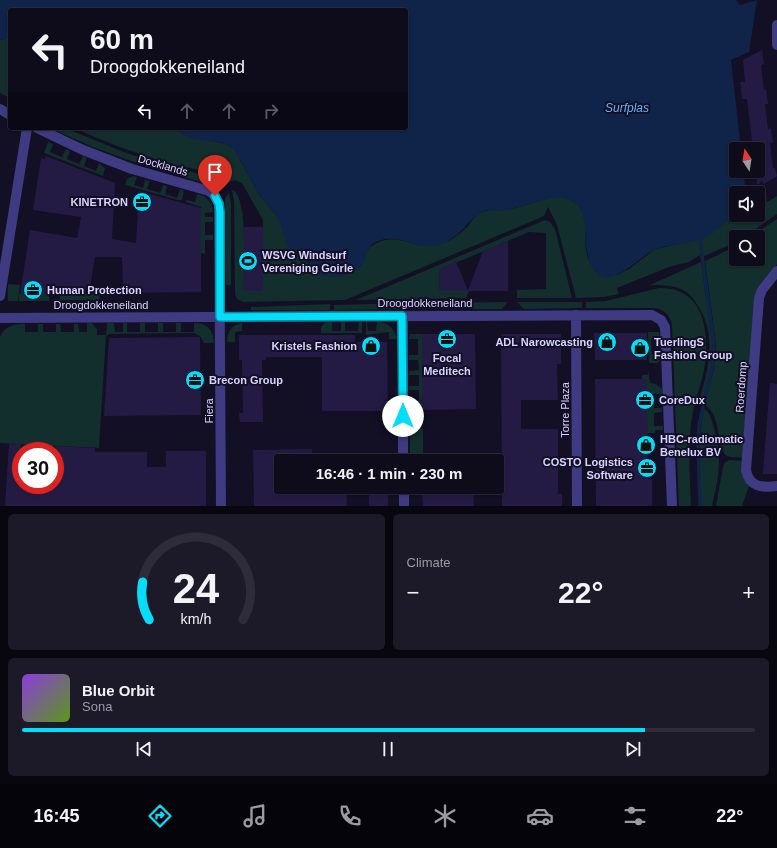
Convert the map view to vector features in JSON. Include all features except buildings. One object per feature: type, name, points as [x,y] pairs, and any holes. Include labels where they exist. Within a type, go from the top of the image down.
[{"type":"street","points":[[777,25],[777,45]]},
{"type":"street","points":[[0,296],[27,130]]},
{"type":"street","name":"Docklands","points":[[41,130],[83,150],[132,168],[205,189],[215,196],[219,204],[220,212],[220,317]]},
{"type":"street","name":"Roerdomp","points":[[777,271],[762,290],[759,298],[746,470],[748,476],[754,484],[760,487],[777,486]]},
{"type":"street","name":"Droogdokkeneiland","points":[[0,318],[576,314],[652,315],[661,320],[665,327],[672,506]]},
{"type":"street","name":"Torre Plaza","points":[[576,314],[577,506]]},
{"type":"street","points":[[402,316],[404,454]]},
{"type":"street","name":"Fiera","points":[[220,317],[221,506]]},
{"type":"street","points":[[404,494],[404,506]]},
{"type":"green space","points":[[8,38],[8,97],[0,93],[0,40]]},
{"type":"green space","points":[[55,130],[70,130],[121,151],[156,163],[207,176],[224,185],[218,187],[134,162],[93,147]]},
{"type":"green space","points":[[79,130],[178,130],[184,135],[226,144],[234,149],[260,196],[278,217],[292,251],[298,254],[321,274],[326,276],[345,275],[353,272],[362,263],[371,247],[379,242],[394,239],[425,246],[447,242],[457,236],[480,213],[511,209],[557,197],[570,200],[580,208],[585,222],[587,255],[591,264],[605,277],[619,274],[629,269],[655,249],[702,239],[729,219],[729,222],[765,222],[765,186],[764,186],[765,185],[767,202],[777,196],[777,214],[754,230],[729,230],[729,245],[700,258],[700,255],[689,262],[669,267],[617,288],[619,294],[604,297],[576,298],[557,225],[548,207],[544,216],[345,300],[243,302],[237,299],[235,294],[234,201],[232,190],[237,195],[241,205],[243,219],[244,291],[263,291],[263,220],[242,183],[235,180],[227,183],[215,175],[147,157]]},
{"type":"green space","points":[[48,142],[53,144],[50,152],[62,157],[66,149],[70,151],[67,159],[79,164],[83,156],[87,158],[84,166],[96,171],[99,163],[105,168],[103,176],[44,153]]},
{"type":"green space","points":[[133,176],[137,177],[134,185],[143,188],[145,180],[150,181],[147,189],[160,193],[163,185],[167,186],[165,194],[177,198],[180,189],[184,191],[182,200],[125,185],[127,179]]},
{"type":"green space","points":[[229,193],[231,203],[231,285],[226,285],[225,198]]},
{"type":"green space","points":[[197,194],[204,196],[208,200],[213,212],[205,213],[205,217],[213,217],[213,222],[205,222],[205,235],[213,235],[213,240],[205,240],[205,254],[201,253],[201,207],[186,202],[186,200],[195,202]]},
{"type":"green space","points":[[777,219],[777,264],[758,287],[755,295],[743,458],[730,457],[727,456],[721,446],[714,415],[710,409],[704,405],[714,369],[716,344],[705,261],[729,249],[729,266],[765,266],[765,230],[760,230]]},
{"type":"green space","points":[[545,220],[550,222],[555,229],[572,298],[517,298],[517,290],[546,289],[546,233],[529,232],[439,270],[440,291],[469,291],[466,298],[356,300]]},
{"type":"green space","points":[[701,262],[713,344],[711,371],[702,404],[698,403],[708,365],[709,352],[709,339],[703,315],[692,297],[683,290],[671,286],[650,285]]},
{"type":"green space","points":[[8,284],[20,285],[18,301],[8,301]]},
{"type":"green space","points":[[659,288],[675,290],[687,295],[695,304],[705,328],[706,356],[704,370],[693,410],[690,434],[691,506],[679,506],[672,326],[669,316],[662,310],[655,308],[586,308],[586,302],[606,301]]},
{"type":"green space","points":[[19,294],[49,294],[49,301],[19,301]]},
{"type":"green space","points":[[60,294],[100,294],[99,300],[60,300]]},
{"type":"green space","points":[[508,302],[502,309],[411,309],[410,303]]},
{"type":"green space","points":[[517,302],[582,302],[582,308],[524,309]]},
{"type":"green space","points":[[406,303],[406,309],[334,310],[334,305]]},
{"type":"green space","points":[[330,304],[330,310],[251,310],[251,307]]},
{"type":"green space","points":[[326,322],[332,322],[332,331],[341,331],[341,322],[345,322],[345,331],[358,331],[359,322],[362,322],[362,333],[321,333],[321,327]]},
{"type":"green space","points":[[366,322],[368,331],[376,331],[377,322],[387,324],[396,335],[397,339],[389,339],[389,332],[366,335]]},
{"type":"green space","points":[[87,323],[92,323],[97,329],[97,335],[106,335],[107,323],[114,323],[115,332],[123,332],[123,323],[127,323],[127,332],[140,332],[140,323],[145,323],[145,332],[158,332],[158,323],[163,323],[163,332],[176,332],[176,323],[181,323],[181,332],[194,332],[194,323],[199,323],[209,328],[213,334],[214,343],[204,343],[200,336],[194,333],[110,334],[106,336],[99,448],[64,446],[64,442],[0,443],[0,337],[4,330],[17,324],[25,324],[25,332],[38,332],[38,324],[43,324],[43,332],[56,332],[56,324],[60,324],[61,332],[74,332],[74,324],[78,324],[79,332],[87,332]]},
{"type":"green space","points":[[242,323],[242,331],[235,332],[235,342],[227,342],[231,329],[235,325]]},
{"type":"green space","points":[[648,332],[659,332],[660,338],[651,339],[652,354],[660,354],[660,360],[658,363],[649,363]]},
{"type":"green space","points":[[410,334],[422,334],[423,419],[413,418],[409,406],[419,406],[419,390],[409,390],[409,386],[419,386],[419,375],[409,375],[409,371],[419,370],[418,360],[409,360],[409,355],[418,355],[418,339],[409,339]]},
{"type":"green space","points":[[648,370],[650,383],[656,384],[662,389],[662,394],[647,394],[647,379],[642,379],[642,375],[648,375]]},
{"type":"green space","points":[[647,399],[653,399],[654,408],[662,408],[662,412],[654,413],[654,426],[663,426],[663,430],[655,430],[655,433],[643,433],[647,427]]},
{"type":"green space","points":[[704,409],[712,420],[719,456],[717,485],[712,506],[701,506],[700,433]]},
{"type":"green space","points":[[423,428],[423,454],[410,454],[410,436],[415,429]]},
{"type":"green space","points":[[730,460],[743,461],[742,475],[749,486],[742,506],[716,506],[723,467],[725,462]]},
{"type":"water","name":"Surfplas","points":[[0,0],[736,0],[740,5],[757,0],[749,52],[731,60],[740,142],[729,142],[729,178],[744,178],[745,186],[729,186],[729,220],[709,235],[693,242],[654,250],[627,269],[611,277],[604,277],[597,273],[591,265],[586,244],[582,213],[578,205],[563,198],[547,199],[506,210],[484,211],[474,218],[454,237],[439,245],[423,246],[394,239],[378,241],[370,247],[362,264],[356,271],[340,276],[323,276],[317,272],[303,256],[288,247],[278,217],[260,196],[234,149],[223,143],[194,139],[184,135],[178,130],[408,130],[408,8],[8,8],[8,38],[0,40]]},
{"type":"waterway","points":[[700,240],[714,344],[712,368],[699,425],[698,448],[700,506]]},
{"type":"place","name":"KINETRON","points":[[142,202]]},
{"type":"place","name":"WSVG Windsurf Vereniging Goirle","points":[[248,261]]},
{"type":"place","name":"Human Protection","points":[[33,290]]},
{"type":"place","name":"Focal Meditech","points":[[447,339]]},
{"type":"place","name":"ADL Narowcasting","points":[[607,342]]},
{"type":"place","name":"Kristels Fashion","points":[[371,346]]},
{"type":"place","name":"TuerlingS Fashion Group","points":[[640,348]]},
{"type":"place","name":"Brecon Group","points":[[195,380]]},
{"type":"place","name":"CoreDux","points":[[645,400]]},
{"type":"place","name":"HBC-radiomatic Benelux BV","points":[[646,445]]},
{"type":"place","name":"COSTO Logistics Software","points":[[647,468]]},
{"type":"route","points":[[215,196],[219,204],[220,212],[220,317],[402,316],[403,416]]}]
